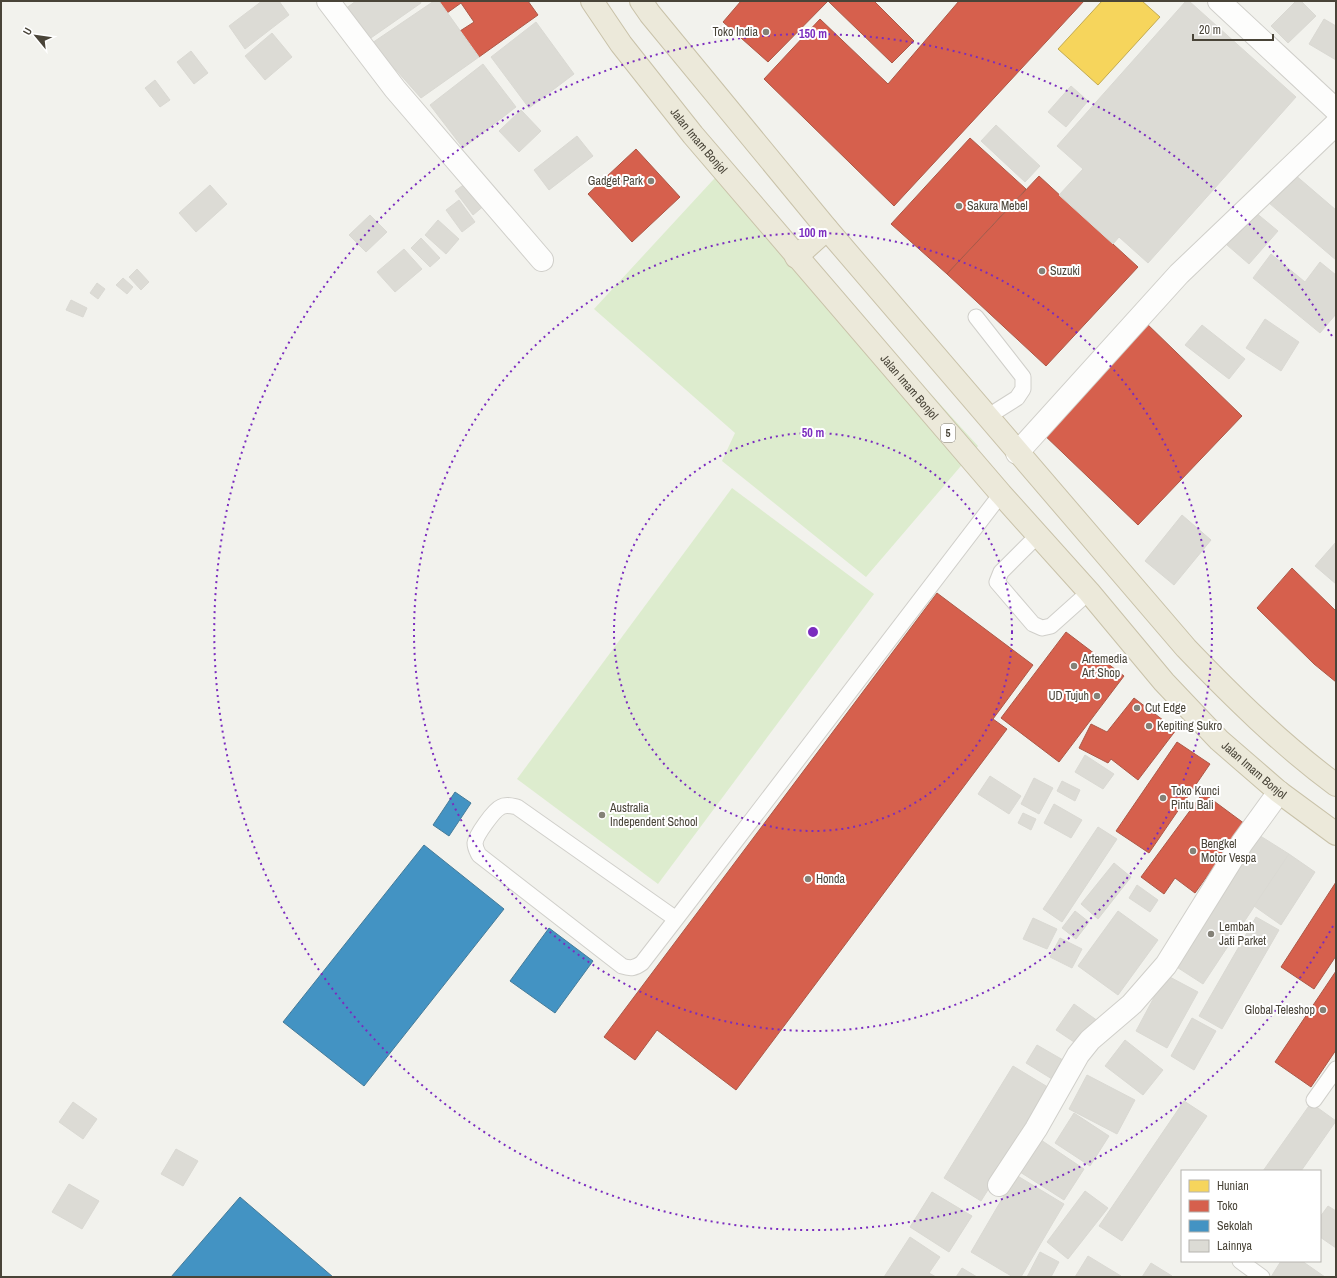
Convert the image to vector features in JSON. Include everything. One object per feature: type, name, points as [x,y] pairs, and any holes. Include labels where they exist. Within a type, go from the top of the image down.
[{"type":"highway","name":"Jalan Imam Bonjol","points":[[592,1],[621,44],[693,135],[796,257],[1088,592],[1164,682],[1220,740],[1279,792],[1336,834]]},
{"type":"highway","points":[[641,1],[655,21],[827,229],[1186,648],[1242,707],[1303,761],[1336,786]]},
{"type":"highway","points":[[796,257],[827,229]]},
{"type":"street","points":[[328,1],[395,89],[542,260]]},
{"type":"street","points":[[1219,1],[1336,110]]},
{"type":"street","points":[[1018,452],[1179,274],[1336,124]]},
{"type":"street","points":[[999,1185],[1036,1129],[1078,1055],[1090,1040],[1132,1004],[1166,965],[1242,843],[1279,792]]},
{"type":"lane","points":[[976,317],[1023,377],[1023,389],[1017,398],[987,417]]},
{"type":"lane","points":[[676,919],[517,807],[503,806],[496,810],[477,836],[475,842],[479,855],[622,966],[636,968],[642,963],[676,919],[1001,494]]},
{"type":"lane","points":[[1038,535],[1001,572],[997,582],[1002,590],[1033,624],[1042,628],[1051,626],[1088,592]]},
{"type":"lane","points":[[1314,1100],[1336,1069]]},
{"type":"lane","points":[[1241,1262],[1262,1277]]},
{"type":"green space","points":[[725,167],[978,446],[866,577],[722,461],[735,433],[594,309]]},
{"type":"green space","points":[[732,488],[874,594],[658,884],[517,779]]},
{"type":"building: Hunian","points":[[1102,1],[1142,1],[1160,17],[1098,85],[1058,49]]},
{"type":"building: Toko","points":[[439,1],[528,1],[538,15],[479,57],[460,31],[474,22],[461,3],[447,13]]},
{"type":"building: Toko","name":"Toko India","points":[[741,1],[828,1],[768,62],[723,22]]},
{"type":"building: Toko","points":[[828,1],[874,1],[914,41],[892,63]]},
{"type":"building: Toko","points":[[959,1],[1084,1],[894,206],[764,79],[820,19],[888,84]]},
{"type":"building: Toko","name":"Sakura Mebel","points":[[970,138],[1026,189],[947,274],[891,224]]},
{"type":"building: Toko","points":[[636,149],[680,197],[632,242],[588,194]]},
{"type":"building: Toko","name":"Suzuki","points":[[1039,176],[1138,267],[1046,366],[947,274]]},
{"type":"building: Toko","points":[[1144,321],[1242,416],[1138,525],[1039,430]]},
{"type":"building: Toko","points":[[1292,568],[1336,611],[1336,682],[1314,664],[1257,608]]},
{"type":"building: Toko","name":"Honda","points":[[937,593],[1033,665],[993,719],[1007,729],[736,1090],[657,1030],[635,1060],[604,1037]]},
{"type":"building: Toko","points":[[1066,632],[1124,676],[1059,762],[1001,718]]},
{"type":"building: Toko","points":[[1134,698],[1176,730],[1138,780],[1111,759],[1108,763],[1079,748],[1091,724],[1107,732]]},
{"type":"building: Toko","name":"Toko Kunci Pintu Bali","points":[[1177,742],[1210,764],[1149,853],[1116,831]]},
{"type":"building: Toko","name":"Bengkel Motor Vespa","points":[[1203,793],[1245,824],[1195,893],[1175,878],[1164,894],[1141,877]]},
{"type":"building: Toko","points":[[1336,882],[1336,956],[1314,989],[1281,967]]},
{"type":"building: Toko","name":"Global Teleshop","points":[[1336,971],[1336,1050],[1311,1087],[1275,1062]]},
{"type":"building: Sekolah","points":[[455,792],[471,803],[449,836],[433,825]]},
{"type":"building: Sekolah","points":[[424,845],[504,909],[364,1086],[283,1022]]},
{"type":"building: Sekolah","points":[[549,928],[593,961],[555,1013],[510,981]]},
{"type":"building: Sekolah","points":[[240,1197],[333,1277],[171,1277]]},
{"type":"building: Lainnya","points":[[262,1],[279,1],[289,15],[245,49],[229,26]]},
{"type":"building: Lainnya","points":[[356,1],[420,1],[421,3],[368,40],[345,9]]},
{"type":"building: Lainnya","points":[[434,1],[439,1],[479,57],[421,98],[372,43]]},
{"type":"building: Lainnya","points":[[1186,1],[1189,1],[1296,97],[1148,263],[1119,237],[1113,244],[1059,195],[1083,169],[1057,146]]},
{"type":"building: Lainnya","points":[[1296,1],[1301,1],[1316,16],[1288,43],[1271,26]]},
{"type":"building: Lainnya","points":[[1324,19],[1336,26],[1336,60],[1309,44]]},
{"type":"building: Lainnya","points":[[536,22],[574,74],[529,108],[491,57]]},
{"type":"building: Lainnya","points":[[272,33],[292,57],[265,80],[245,56]]},
{"type":"building: Lainnya","points":[[191,51],[208,73],[194,84],[177,62]]},
{"type":"building: Lainnya","points":[[483,64],[516,107],[463,148],[430,105]]},
{"type":"building: Lainnya","points":[[155,80],[170,100],[160,107],[145,88]]},
{"type":"building: Lainnya","points":[[1071,86],[1088,101],[1066,127],[1048,112]]},
{"type":"building: Lainnya","points":[[521,110],[541,131],[519,152],[499,131]]},
{"type":"building: Lainnya","points":[[996,125],[1040,166],[1025,182],[981,141]]},
{"type":"building: Lainnya","points":[[577,136],[593,156],[549,190],[534,170]]},
{"type":"building: Lainnya","points":[[1294,174],[1336,210],[1336,260],[1269,203]]},
{"type":"building: Lainnya","points":[[469,181],[486,204],[473,215],[455,191]]},
{"type":"building: Lainnya","points":[[210,185],[227,204],[196,232],[179,213]]},
{"type":"building: Lainnya","points":[[459,200],[475,222],[462,232],[446,210]]},
{"type":"building: Lainnya","points":[[1255,212],[1278,231],[1249,264],[1227,245]]},
{"type":"building: Lainnya","points":[[370,215],[387,232],[366,252],[349,235]]},
{"type":"building: Lainnya","points":[[438,220],[459,239],[446,254],[425,235]]},
{"type":"building: Lainnya","points":[[421,238],[440,258],[430,267],[411,248]]},
{"type":"building: Lainnya","points":[[404,249],[422,269],[395,292],[377,272]]},
{"type":"building: Lainnya","points":[[1271,254],[1305,282],[1320,262],[1336,275],[1336,314],[1320,333],[1253,278]]},
{"type":"building: Lainnya","points":[[137,269],[149,282],[141,290],[129,277]]},
{"type":"building: Lainnya","points":[[123,278],[133,287],[127,294],[116,285]]},
{"type":"building: Lainnya","points":[[97,283],[105,289],[98,299],[90,293]]},
{"type":"building: Lainnya","points":[[71,300],[87,308],[83,317],[66,310]]},
{"type":"building: Lainnya","points":[[1265,319],[1299,342],[1281,371],[1246,348]]},
{"type":"building: Lainnya","points":[[1202,325],[1245,359],[1229,379],[1185,345]]},
{"type":"building: Lainnya","points":[[1182,515],[1211,540],[1174,585],[1145,561]]},
{"type":"building: Lainnya","points":[[1336,542],[1336,584],[1315,566]]},
{"type":"building: Lainnya","points":[[1085,755],[1114,774],[1103,789],[1075,772]]},
{"type":"building: Lainnya","points":[[990,776],[1021,796],[1009,814],[978,794]]},
{"type":"building: Lainnya","points":[[1034,778],[1053,788],[1039,814],[1021,804]]},
{"type":"building: Lainnya","points":[[1062,781],[1080,790],[1075,801],[1057,791]]},
{"type":"building: Lainnya","points":[[1054,804],[1082,820],[1071,838],[1044,823]]},
{"type":"building: Lainnya","points":[[1023,813],[1036,819],[1031,830],[1018,823]]},
{"type":"building: Lainnya","points":[[1098,827],[1117,839],[1062,922],[1043,909]]},
{"type":"building: Lainnya","name":"Lembah Jati Parket","points":[[1254,832],[1289,854],[1203,984],[1169,962]]},
{"type":"building: Lainnya","points":[[1289,854],[1315,872],[1281,925],[1254,906]]},
{"type":"building: Lainnya","points":[[1114,863],[1131,877],[1098,919],[1081,904]]},
{"type":"building: Lainnya","points":[[1137,885],[1158,900],[1150,912],[1129,898]]},
{"type":"building: Lainnya","points":[[1075,911],[1089,922],[1076,939],[1062,928]]},
{"type":"building: Lainnya","points":[[1118,911],[1158,940],[1118,995],[1078,966]]},
{"type":"building: Lainnya","points":[[1256,917],[1279,930],[1222,1029],[1199,1016]]},
{"type":"building: Lainnya","points":[[1033,918],[1057,929],[1047,949],[1023,939]]},
{"type":"building: Lainnya","points":[[1060,938],[1082,949],[1072,968],[1050,957]]},
{"type":"building: Lainnya","points":[[1166,975],[1198,992],[1167,1048],[1136,1031]]},
{"type":"building: Lainnya","points":[[1074,1004],[1098,1021],[1080,1046],[1056,1030]]},
{"type":"building: Lainnya","points":[[1192,1018],[1216,1031],[1194,1070],[1171,1056]]},
{"type":"building: Lainnya","points":[[1125,1040],[1163,1070],[1143,1095],[1105,1066]]},
{"type":"building: Lainnya","points":[[1037,1045],[1063,1060],[1052,1079],[1026,1063]]},
{"type":"building: Lainnya","points":[[1013,1066],[1051,1089],[981,1201],[944,1178]]},
{"type":"building: Lainnya","points":[[1087,1075],[1135,1100],[1117,1134],[1069,1109]]},
{"type":"building: Lainnya","points":[[1184,1101],[1207,1116],[1122,1241],[1099,1226]]},
{"type":"building: Lainnya","points":[[73,1102],[97,1119],[83,1139],[59,1122]]},
{"type":"building: Lainnya","points":[[1311,1103],[1336,1121],[1302,1170],[1264,1170]]},
{"type":"building: Lainnya","points":[[1074,1113],[1109,1136],[1090,1166],[1055,1143]]},
{"type":"building: Lainnya","points":[[1041,1140],[1084,1169],[1064,1200],[1020,1172]]},
{"type":"building: Lainnya","points":[[176,1149],[198,1161],[183,1186],[161,1174]]},
{"type":"building: Lainnya","points":[[1016,1175],[1064,1204],[1021,1277],[1013,1277],[971,1252]]},
{"type":"building: Lainnya","points":[[69,1184],[99,1201],[82,1229],[52,1212]]},
{"type":"building: Lainnya","points":[[1085,1191],[1108,1208],[1068,1259],[1047,1242]]},
{"type":"building: Lainnya","points":[[932,1192],[972,1216],[949,1252],[910,1227]]},
{"type":"building: Lainnya","points":[[1328,1206],[1336,1211],[1336,1248],[1321,1238],[1321,1216]]},
{"type":"building: Lainnya","points":[[910,1237],[940,1257],[929,1273],[936,1277],[884,1277]]},
{"type":"building: Lainnya","points":[[1040,1252],[1059,1262],[1051,1277],[1027,1277]]},
{"type":"building: Lainnya","points":[[1088,1256],[1121,1276],[1121,1277],[1075,1277]]},
{"type":"building: Lainnya","points":[[1280,1262],[1303,1262],[1325,1277],[1271,1277]]},
{"type":"building: Lainnya","points":[[1151,1263],[1172,1276],[1142,1277]]},
{"type":"building: Lainnya","points":[[962,1268],[977,1277],[956,1277]]},
{"type":"place","name":"Toko India","points":[[766,32]]},
{"type":"place","name":"Gadget Park","points":[[651,181]]},
{"type":"place","name":"Sakura Mebel","points":[[959,206]]},
{"type":"place","name":"Suzuki","points":[[1042,271]]},
{"type":"place","name":"Artemedia Art Shop","points":[[1074,666]]},
{"type":"place","name":"UD Tujuh","points":[[1097,696]]},
{"type":"place","name":"Cut Edge","points":[[1137,708]]},
{"type":"place","name":"Kepiting Sukro","points":[[1149,726]]},
{"type":"place","name":"Toko Kunci Pintu Bali","points":[[1163,798]]},
{"type":"place","name":"Australia Independent School","points":[[602,815]]},
{"type":"place","name":"Bengkel Motor Vespa","points":[[1193,851]]},
{"type":"place","name":"Honda","points":[[808,879]]},
{"type":"place","name":"Lembah Jati Parket","points":[[1211,934]]},
{"type":"place","name":"Global Teleshop","points":[[1323,1010]]}]
